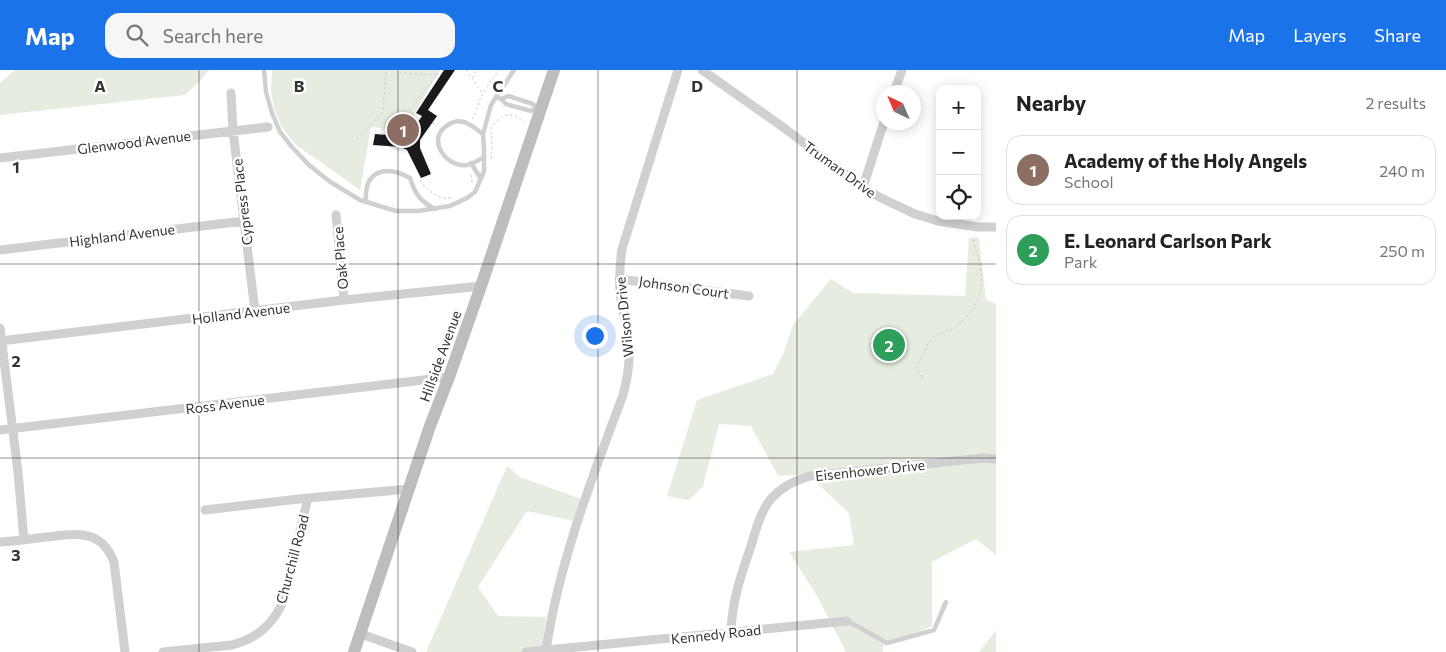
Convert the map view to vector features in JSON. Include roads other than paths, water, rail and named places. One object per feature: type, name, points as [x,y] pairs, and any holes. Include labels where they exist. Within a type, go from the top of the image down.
[{"type":"main road","name":"Hillside Avenue","points":[[354,652],[430,426],[481,286],[539,108],[554,70]]},
{"type":"street","name":"Wilson Drive","points":[[546,650],[551,616],[563,569],[588,490],[623,395],[629,349],[619,278],[624,241],[678,70]]},
{"type":"street","name":"Truman Drive","points":[[702,70],[780,125],[862,187],[896,206],[938,221],[972,227],[996,227]]},
{"type":"street","points":[[897,85],[902,70]]},
{"type":"street","name":"Cypress Place","points":[[231,93],[233,131],[255,311]]},
{"type":"street","name":"Glenwood Avenue","points":[[0,158],[268,127]]},
{"type":"street","points":[[862,187],[881,130]]},
{"type":"street","name":"Oak Place","points":[[336,215],[344,300]]},
{"type":"street","name":"Highland Avenue","points":[[0,250],[244,221]]},
{"type":"street","name":"Johnson Court","points":[[619,278],[749,296]]},
{"type":"street","name":"Holland Avenue","points":[[1,341],[344,300],[481,286]]},
{"type":"street","points":[[0,328],[24,540]]},
{"type":"street","name":"Ross Avenue","points":[[0,430],[449,377]]},
{"type":"street","name":"Eisenhower Drive","points":[[731,632],[736,593],[760,517],[771,499],[788,484],[810,476],[983,458],[996,459]]},
{"type":"street","points":[[205,510],[409,489]]},
{"type":"street","name":"Churchill Road","points":[[162,652],[232,645],[252,638],[268,626],[281,606],[308,498]]},
{"type":"street","points":[[0,542],[82,534],[91,536],[106,546],[114,562],[125,652]]},
{"type":"street","name":"Kennedy Road","points":[[526,652],[846,621]]},
{"type":"street","points":[[361,634],[412,652]]},
{"type":"lane","points":[[264,70],[266,92],[272,113],[280,132],[292,148],[329,181],[360,200],[396,211],[418,211],[450,206],[475,192],[484,171],[483,134],[491,106],[498,98],[514,70]]},
{"type":"lane","points":[[498,98],[508,96],[533,104],[539,108]]},
{"type":"lane","points":[[498,98],[506,104],[531,111],[539,108]]},
{"type":"lane","points":[[483,134],[469,124],[462,121],[455,122],[448,124],[442,129],[437,142],[449,160],[462,165],[471,164],[484,157]]},
{"type":"lane","points":[[471,164],[481,179]]},
{"type":"lane","points":[[366,202],[365,190],[374,176],[384,170],[393,171],[410,178],[413,188],[422,202],[436,209]]},
{"type":"lane","points":[[846,621],[888,643],[934,630],[946,602]]},
{"type":"place","name":"Academy of the Holy Angels","points":[[403,130]]},
{"type":"place","name":"E. Leonard Carlson Park","points":[[889,345]]}]
